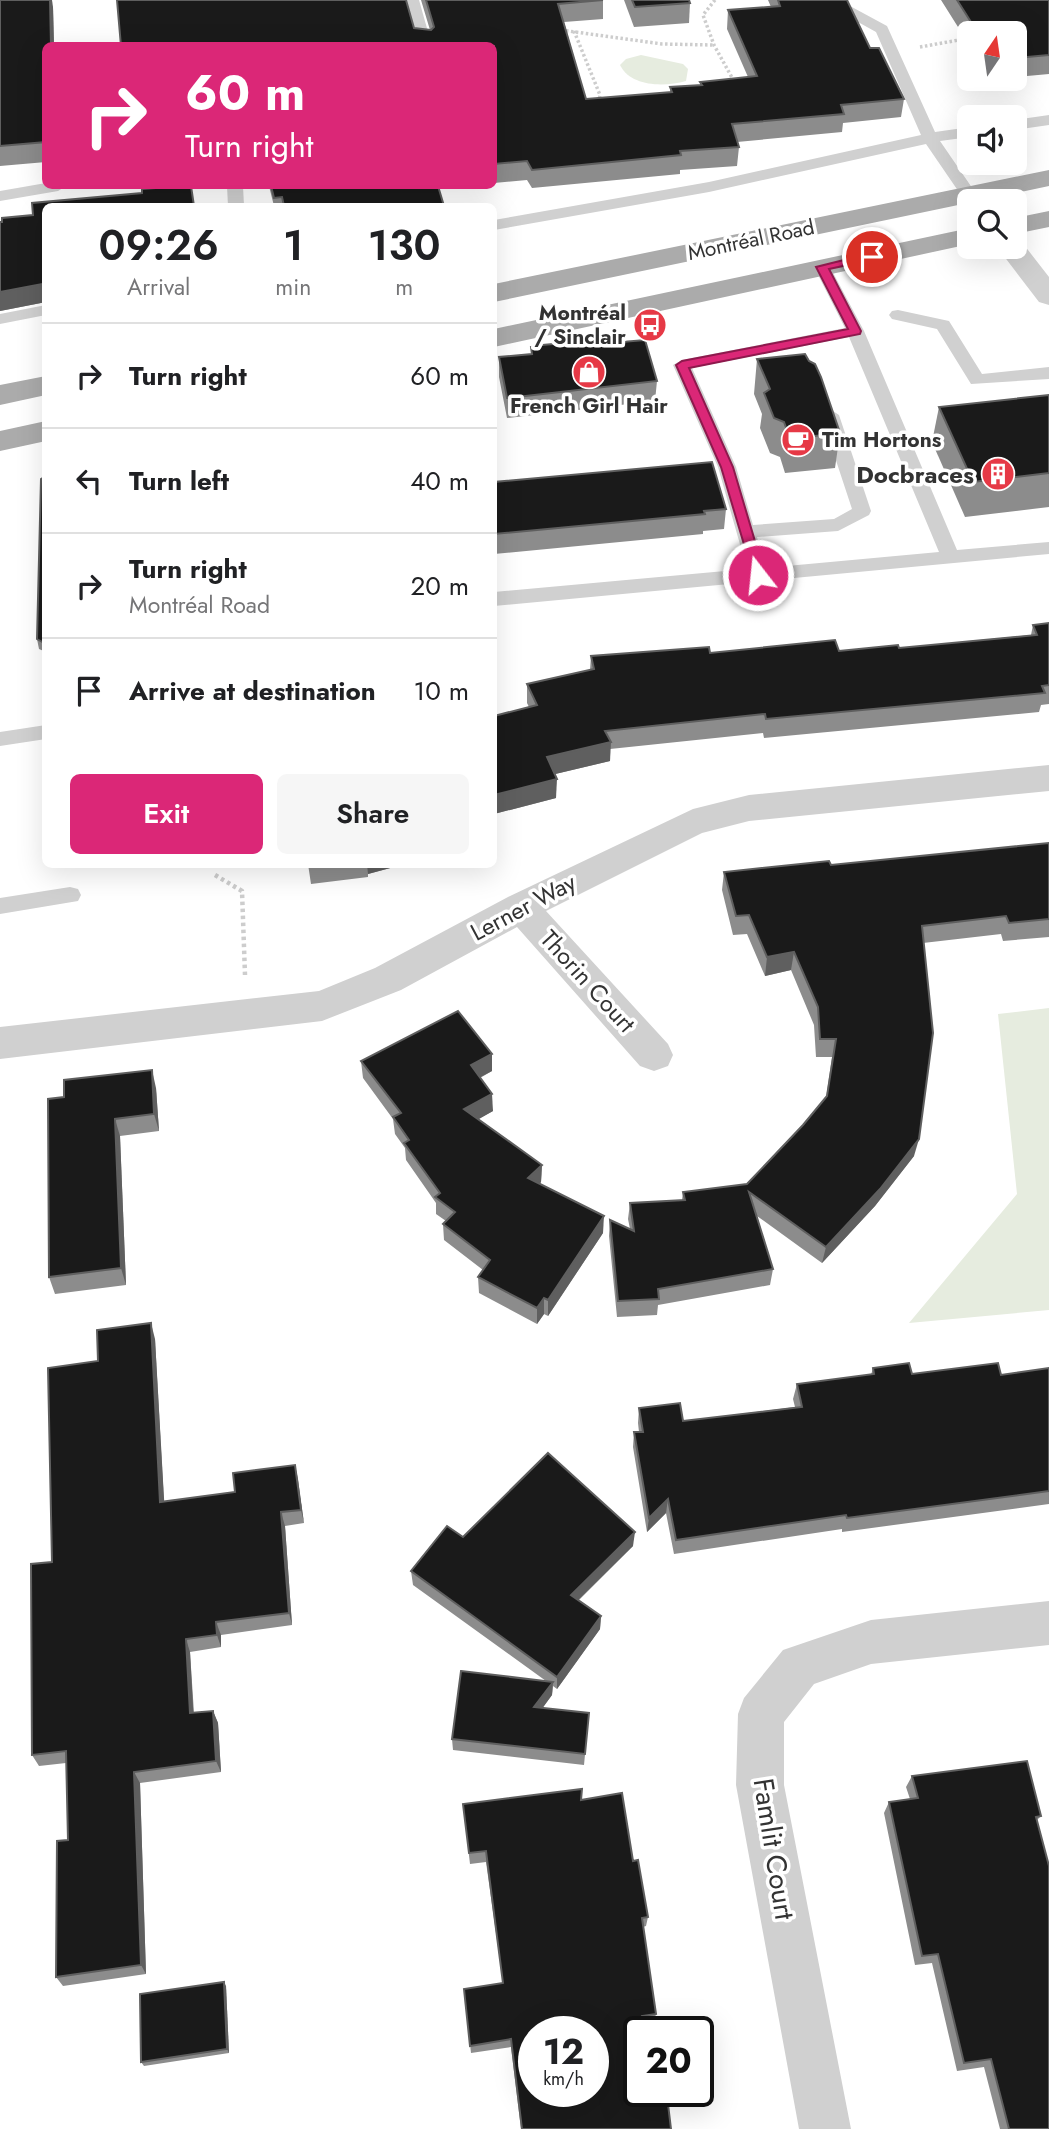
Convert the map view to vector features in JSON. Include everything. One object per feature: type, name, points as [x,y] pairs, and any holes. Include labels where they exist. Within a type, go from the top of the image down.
[{"type":"main road","name":"Montréal Road","points":[[1007,189],[1049,178]]},
{"type":"main road","name":"Montréal Road","points":[[497,292],[957,201]]},
{"type":"main road","points":[[1027,224],[1049,219]]},
{"type":"main road","name":"Montréal Road","points":[[497,337],[957,239]]},
{"type":"main road","points":[[0,395],[42,386]]},
{"type":"main road","points":[[0,440],[42,432]]},
{"type":"street","points":[[1021,259],[1049,296]]},
{"type":"street","name":"Lerner Way","points":[[0,1043],[322,1006],[388,979],[522,907],[693,822],[749,808],[1049,778]]},
{"type":"street","name":"Thorin Court","points":[[522,907],[654,1055]]},
{"type":"street","name":"Famlit Court","points":[[825,2129],[760,1785],[761,1714],[799,1666],[871,1642],[1049,1623]]},
{"type":"lane","points":[[412,0],[424,42]]},
{"type":"lane","points":[[803,0],[845,9],[882,29],[930,138],[966,189]]},
{"type":"lane","points":[[1027,123],[1049,120]]},
{"type":"lane","points":[[497,224],[709,187],[957,134]]},
{"type":"lane","points":[[0,196],[42,189]]},
{"type":"lane","points":[[822,267],[855,331],[950,556]]},
{"type":"lane","points":[[0,319],[42,311]]},
{"type":"lane","points":[[898,315],[943,325],[977,380],[1049,373]]},
{"type":"lane","points":[[758,575],[727,467],[682,365],[798,349],[855,331]]},
{"type":"lane","points":[[746,532],[838,525],[862,511],[822,400]]},
{"type":"lane","points":[[497,599],[1049,548]]},
{"type":"lane","points":[[0,739],[42,733]]},
{"type":"lane","points":[[0,906],[70,895]]},
{"type":"path","points":[[715,0],[703,15],[714,45],[737,86]]},
{"type":"path","points":[[549,30],[662,44],[714,45]]},
{"type":"path","points":[[574,31],[600,95],[598,107]]},
{"type":"path","points":[[892,52],[957,40]]},
{"type":"path","points":[[215,875],[242,891],[247,1014]]},
{"type":"shaded area","points":[[641,55],[683,64],[688,69],[686,81],[649,84],[632,78],[620,65],[626,59]]},
{"type":"shaded area","points":[[1049,1008],[1049,1310],[909,1323],[1017,1194],[998,1014]]},
{"type":"building","points":[[0,0],[50,0],[51,42],[42,42],[42,142],[0,146]]},
{"type":"building","points":[[117,0],[406,0],[414,28],[431,30],[434,27],[426,0],[603,0],[558,4],[586,99],[672,92],[670,87],[757,76],[728,10],[780,6],[778,0],[847,0],[870,48],[879,48],[904,99],[841,105],[844,114],[732,124],[739,147],[680,151],[681,155],[532,170],[527,161],[497,164],[497,42],[121,42]]},
{"type":"building","points":[[632,0],[689,0],[690,3],[635,7]]},
{"type":"building","points":[[957,0],[1049,0],[1049,55],[1027,57],[1027,21],[970,21]]},
{"type":"building","points":[[142,189],[191,189],[194,203],[42,203],[42,284],[0,292],[2,218],[33,215],[32,203],[142,193]]},
{"type":"building","points":[[272,189],[439,189],[443,203],[283,203],[282,197],[274,198]]},
{"type":"building","points":[[621,338],[622,342],[645,340],[657,381],[507,398],[499,357],[532,354],[531,347],[542,345]]},
{"type":"building","points":[[805,354],[809,361],[815,364],[821,377],[840,433],[790,439],[784,422],[774,418],[764,393],[770,389],[757,359]]},
{"type":"building","points":[[1049,395],[1049,473],[973,482],[939,407]]},
{"type":"building","points":[[712,462],[726,509],[704,511],[705,514],[497,534],[497,482]]},
{"type":"building","points":[[42,478],[42,642],[37,639]]},
{"type":"building","points":[[1049,623],[1049,685],[1042,686],[1045,693],[766,719],[765,714],[605,731],[611,742],[547,757],[557,779],[497,794],[497,715],[537,705],[527,684],[594,669],[591,656],[709,647],[710,653],[835,640],[839,651],[898,645],[899,648],[1037,635],[1033,625]]},
{"type":"building","points":[[1049,843],[1049,919],[1009,923],[1006,916],[922,926],[933,1033],[919,1139],[880,1189],[826,1247],[749,1192],[773,1269],[658,1289],[659,1299],[618,1301],[610,1220],[634,1231],[630,1203],[685,1200],[683,1192],[747,1184],[827,1096],[836,1039],[820,1039],[818,1007],[794,952],[767,957],[749,915],[736,916],[724,872],[829,861],[831,865]]},
{"type":"building","points":[[458,1011],[492,1054],[471,1065],[492,1094],[464,1109],[542,1165],[528,1178],[604,1216],[548,1300],[544,1298],[537,1308],[478,1277],[490,1260],[443,1224],[455,1212],[435,1197],[440,1193],[404,1143],[409,1140],[393,1117],[401,1113],[361,1061]]},
{"type":"building","points":[[152,1070],[154,1114],[115,1119],[121,1268],[49,1277],[48,1099],[64,1097],[64,1080]]},
{"type":"building","points":[[151,1323],[160,1502],[235,1492],[233,1473],[295,1465],[301,1510],[281,1512],[289,1613],[216,1622],[217,1635],[186,1639],[190,1713],[213,1711],[216,1761],[134,1772],[141,1965],[56,1977],[57,1841],[68,1840],[66,1751],[32,1755],[31,1564],[52,1562],[48,1368],[98,1361],[97,1330]]},
{"type":"building","points":[[909,1363],[912,1374],[998,1363],[1001,1375],[1049,1368],[1049,1491],[847,1518],[846,1515],[676,1540],[668,1499],[649,1518],[634,1432],[643,1432],[639,1408],[680,1403],[683,1421],[802,1407],[797,1384],[874,1374],[873,1368]]},
{"type":"building","points":[[548,1453],[635,1532],[571,1595],[601,1616],[557,1677],[411,1571],[447,1526],[463,1537]]},
{"type":"building","points":[[461,1671],[553,1682],[534,1707],[589,1713],[585,1754],[452,1739]]},
{"type":"building","points":[[1027,1761],[1041,1816],[1036,1817],[1049,1866],[1049,2129],[1009,2129],[991,2059],[964,2063],[938,1954],[922,1956],[889,1802],[918,1798],[912,1776]]},
{"type":"building","points":[[582,1789],[581,1800],[622,1793],[633,1861],[638,1860],[648,1917],[642,1918],[656,2014],[623,2016],[623,2107],[668,2107],[671,2129],[522,2129],[519,2107],[609,2107],[609,2016],[518,2016],[518,2096],[511,2039],[470,2046],[464,1989],[503,1983],[486,1851],[469,1853],[463,1804]]},
{"type":"building","points":[[224,1982],[227,2049],[141,2062],[140,1994]]},
{"type":"place","name":"Montréal / Sinclair","points":[[650,325]]},
{"type":"place","name":"French Girl Hair","points":[[589,372]]},
{"type":"place","name":"Tim Hortons","points":[[798,440]]},
{"type":"place","name":"Docbraces","points":[[998,474]]},
{"type":"route","points":[[758,575],[727,467],[682,365],[855,331],[822,267],[872,257]]}]
